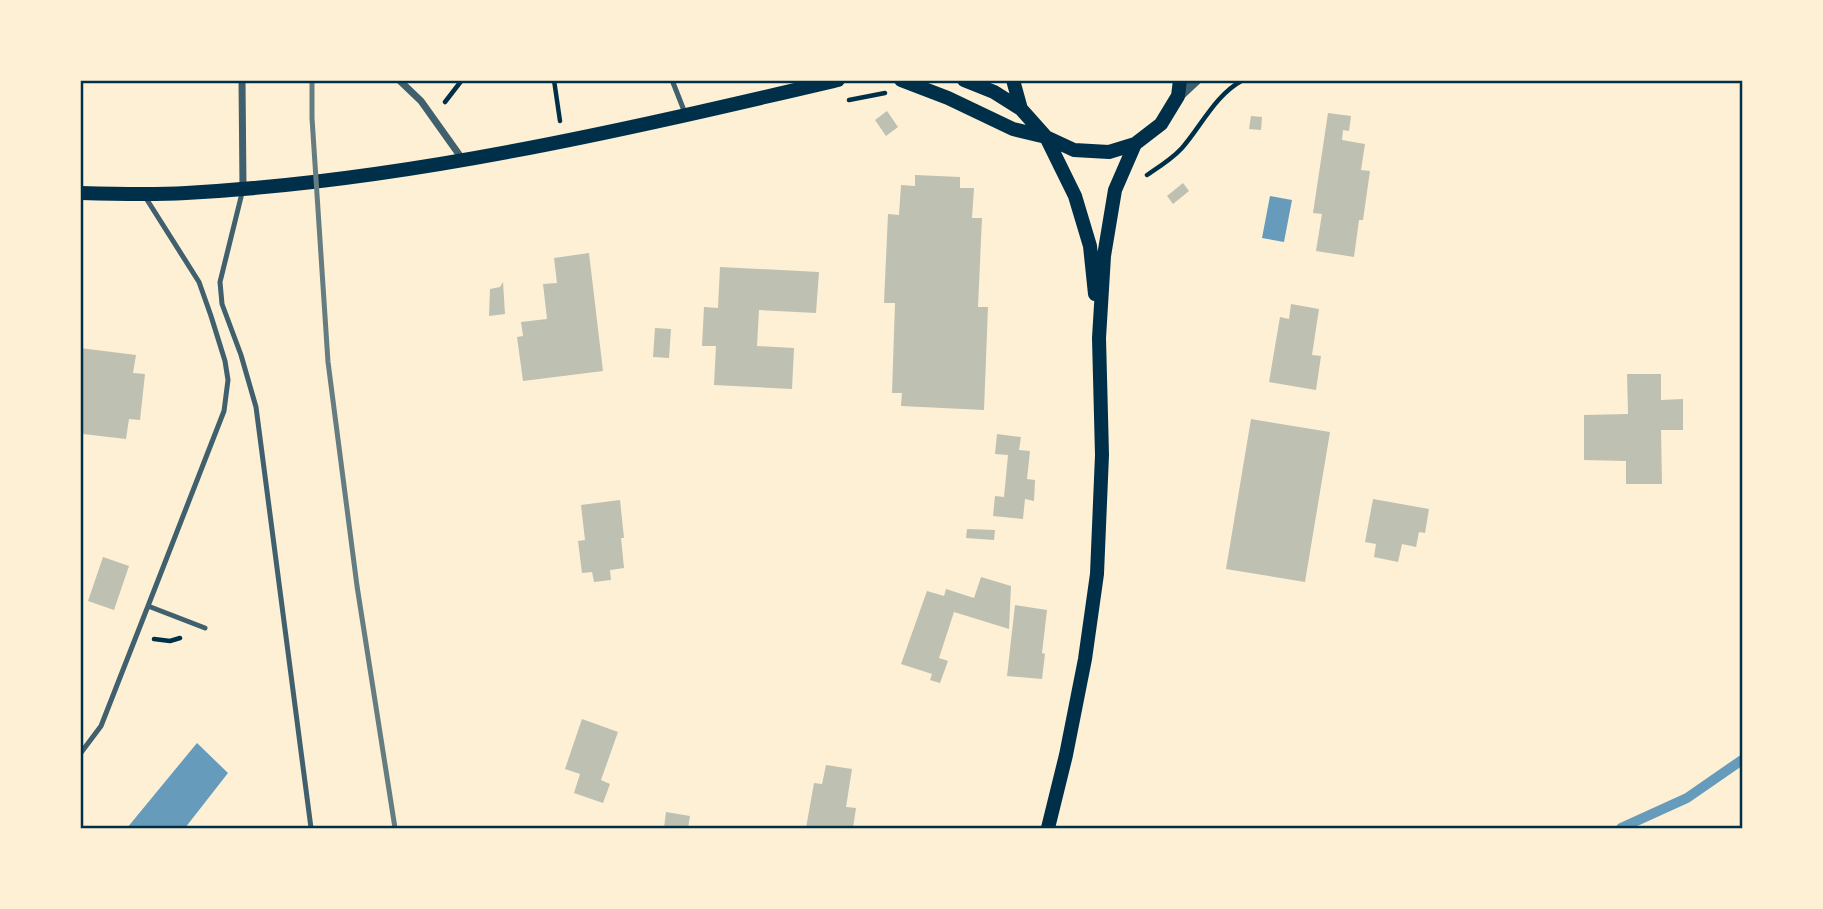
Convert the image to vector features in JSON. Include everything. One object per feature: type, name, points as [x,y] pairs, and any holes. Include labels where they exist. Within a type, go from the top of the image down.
[{"type":"main road","points":[[80,193],[143,194],[243,189],[464,160],[686,116],[838,80]]},
{"type":"main road","points":[[901,80],[948,98],[1013,129],[1046,137],[1074,150],[1109,152],[1135,144],[1161,124],[1178,96],[1180,80]]},
{"type":"main road","points":[[964,80],[994,92],[1021,109],[1046,137],[1075,196],[1090,246],[1100,338]]},
{"type":"main road","points":[[1013,80],[1021,109]]},
{"type":"main road","points":[[1048,828],[1085,659],[1097,573],[1102,455],[1100,338],[1104,256],[1115,190],[1135,144]]},
{"type":"street","points":[[242,80],[243,189]]},
{"type":"street","points":[[399,80],[421,102],[464,160]]},
{"type":"street","points":[[1178,96],[1195,80]]},
{"type":"lane","points":[[672,80],[686,116]]},
{"type":"lane","points":[[243,189],[220,282],[222,304],[256,407],[311,828]]},
{"type":"lane","points":[[80,754],[101,726],[139,632],[224,411],[228,380],[215,325],[199,282],[143,194]]},
{"type":"lane","points":[[148,606],[205,628]]},
{"type":"path","points":[[554,80],[559,116]]},
{"type":"path","points":[[1144,176],[1180,151],[1218,100],[1230,87],[1243,80]]},
{"type":"path","points":[[139,632],[170,641],[179,639],[196,625]]},
{"type":"water","points":[[1270,196],[1292,200],[1284,242],[1262,238]]},
{"type":"water","points":[[197,743],[228,773],[185,828],[127,828]]},
{"type":"building","points":[[887,111],[898,127],[886,136],[875,120]]},
{"type":"building","points":[[1328,113],[1351,116],[1349,131],[1343,130],[1342,140],[1365,144],[1361,170],[1370,171],[1354,257],[1316,251],[1322,214],[1313,213]]},
{"type":"building","points":[[1251,116],[1262,117],[1261,130],[1249,129]]},
{"type":"building","points":[[915,175],[960,177],[960,188],[974,188],[972,218],[982,218],[978,307],[988,307],[984,410],[901,406],[902,393],[892,393],[895,303],[884,303],[888,214],[899,215],[901,185],[915,186]]},
{"type":"building","points":[[1183,183],[1189,191],[1173,204],[1167,196]]},
{"type":"building","points":[[589,253],[603,371],[523,381],[517,337],[523,336],[521,322],[547,319],[543,284],[557,283],[554,258]]},
{"type":"building","points":[[720,267],[819,272],[816,313],[759,310],[757,346],[794,348],[792,389],[714,385],[716,346],[702,346],[704,307],[718,308]]},
{"type":"building","points":[[503,282],[505,314],[489,316],[490,289],[500,287]]},
{"type":"building","points":[[1291,304],[1319,309],[1312,355],[1321,356],[1316,390],[1269,382],[1280,317],[1289,319]]},
{"type":"building","points":[[655,328],[671,329],[669,358],[653,357]]},
{"type":"building","points":[[80,348],[136,355],[133,373],[145,374],[140,420],[129,419],[126,439],[83,434],[80,444]]},
{"type":"building","points":[[1627,374],[1661,374],[1661,400],[1683,399],[1683,430],[1661,430],[1662,484],[1626,484],[1626,461],[1584,460],[1584,415],[1628,414]]},
{"type":"building","points":[[1251,419],[1330,432],[1305,582],[1226,569]]},
{"type":"building","points":[[997,434],[1021,437],[1019,450],[1030,451],[1027,479],[1035,480],[1034,501],[1025,499],[1023,519],[993,516],[995,496],[1004,497],[1008,455],[995,454]]},
{"type":"building","points":[[1373,499],[1429,509],[1425,533],[1419,532],[1416,547],[1402,544],[1398,562],[1374,557],[1376,544],[1365,542]]},
{"type":"building","points":[[620,500],[624,568],[610,570],[611,580],[594,582],[592,572],[582,573],[578,541],[585,540],[581,505]]},
{"type":"building","points":[[967,529],[995,530],[994,540],[966,538]]},
{"type":"building","points":[[103,557],[129,566],[114,610],[88,601]]},
{"type":"building","points":[[981,577],[1011,586],[1009,629],[954,612],[939,658],[948,661],[940,683],[930,680],[932,674],[901,664],[927,591],[944,596],[946,589],[974,598]]},
{"type":"building","points":[[1015,605],[1047,610],[1042,679],[1007,676]]},
{"type":"building","points":[[582,719],[618,732],[601,780],[610,784],[603,803],[574,793],[580,774],[565,769]]},
{"type":"building","points":[[826,765],[852,769],[846,807],[856,808],[853,828],[806,828],[814,783],[822,784]]},
{"type":"building","points":[[666,812],[690,816],[688,828],[664,828]]},
{"type":"waterway","points":[[1621,828],[1687,798],[1742,760]]},
{"type":"railway","points":[[312,80],[312,118],[328,362],[357,586],[395,828]]}]
